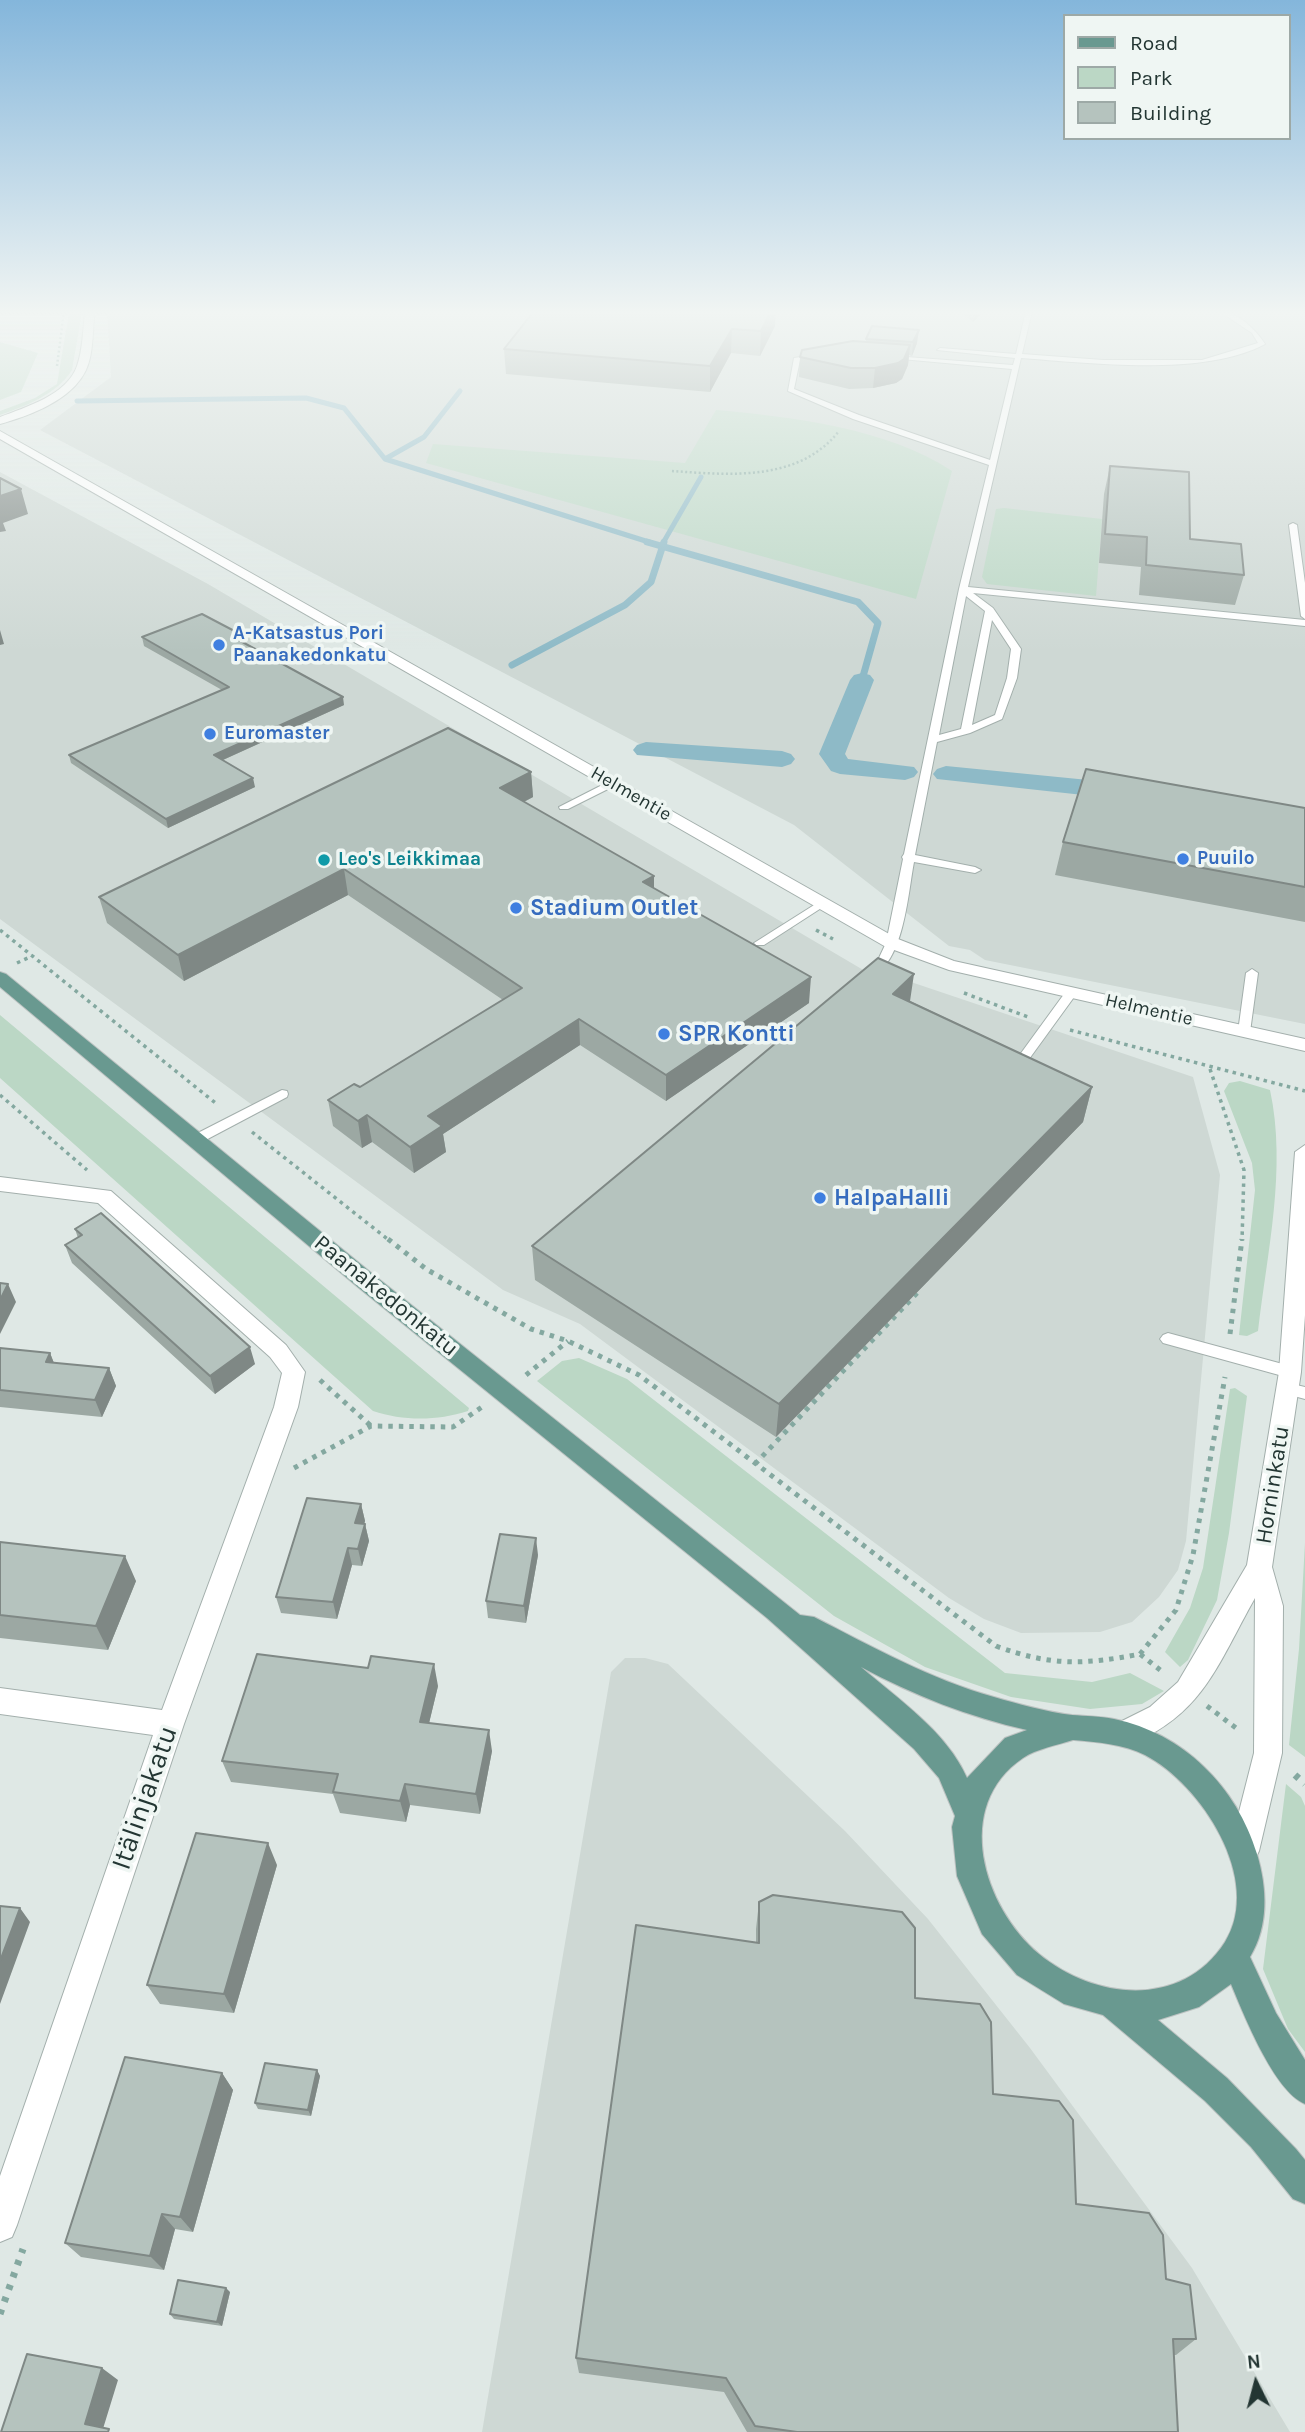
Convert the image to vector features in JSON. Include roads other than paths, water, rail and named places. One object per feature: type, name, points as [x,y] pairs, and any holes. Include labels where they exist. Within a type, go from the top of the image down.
[{"type":"main road","name":"Paanakedonkatu","points":[[0,978],[195,1140],[776,1611],[923,1740],[948,1769],[968,1813]]},
{"type":"main road","name":"Paanakedonkatu","points":[[776,1611],[909,1679],[994,1710],[1073,1727]]},
{"type":"main road","points":[[1073,1727],[1126,1733],[1176,1759],[1199,1778],[1228,1816],[1244,1851],[1250,1878],[1251,1906],[1245,1932],[1234,1955],[1218,1976],[1196,1992],[1172,2003],[1144,2007],[1114,2006],[1085,1998],[1056,1985],[1030,1967],[1007,1945],[989,1920],[976,1894],[967,1866],[965,1839],[968,1813],[976,1789],[988,1768],[1005,1752],[1025,1739],[1073,1727]]},
{"type":"main road","points":[[1234,1955],[1251,1998],[1280,2053],[1305,2088]]},
{"type":"main road","points":[[1114,2006],[1211,2083],[1290,2165],[1305,2187]]},
{"type":"street","name":"Helmentie","points":[[0,434],[892,943],[949,965],[1305,1045]]},
{"type":"street","name":"Horninkatu","points":[[1126,1733],[1160,1716],[1188,1691],[1259,1567],[1295,1384],[1305,1152]]},
{"type":"street","name":"Itälinjakatu","points":[[0,1184],[104,1196],[305,1375],[286,1407],[170,1724],[0,2225]]},
{"type":"street","name":"Horninkatu","points":[[1244,1851],[1268,1753],[1270,1606],[1259,1567]]},
{"type":"street","points":[[0,1702],[170,1724]]},
{"type":"lane","points":[[875,424],[993,464]]},
{"type":"lane","points":[[856,983],[883,962],[892,943],[907,857],[963,589],[1002,424]]},
{"type":"lane","points":[[1293,525],[1305,616]]},
{"type":"lane","points":[[933,740],[965,732],[999,717],[1013,678],[1016,649],[990,610],[963,589]]},
{"type":"lane","points":[[963,589],[1305,623]]},
{"type":"lane","points":[[965,732],[990,610]]},
{"type":"lane","points":[[564,807],[612,783]]},
{"type":"lane","points":[[907,857],[975,870]]},
{"type":"lane","points":[[760,943],[822,903]]},
{"type":"lane","points":[[1244,1032],[1252,973]]},
{"type":"lane","points":[[1020,1063],[1070,993]]},
{"type":"lane","points":[[195,1140],[282,1094]]},
{"type":"lane","points":[[1168,1339],[1295,1384]]},
{"type":"waterway","points":[[357,424],[385,459]]},
{"type":"waterway","points":[[385,459],[424,437],[434,424]]},
{"type":"waterway","points":[[385,459],[652,543]]},
{"type":"waterway","points":[[663,543],[701,477]]},
{"type":"waterway","points":[[647,542],[663,546]]},
{"type":"waterway","points":[[663,546],[664,542]]},
{"type":"waterway","points":[[512,665],[625,605],[651,582],[663,546]]},
{"type":"waterway","points":[[663,546],[858,602],[878,623],[862,680]]},
{"type":"waterway","points":[[862,680],[832,754],[840,766],[905,772]]},
{"type":"waterway","points":[[646,750],[782,759]]},
{"type":"waterway","points":[[946,774],[1129,792]]},
{"type":"place","name":"A-Katsastus Pori Paanakedonkatu","points":[[219,645]]},
{"type":"place","name":"Euromaster","points":[[210,734]]},
{"type":"place","name":"Puuilo","points":[[1183,859]]},
{"type":"place","name":"Leo's Leikkimaa","points":[[324,860]]},
{"type":"place","name":"Stadium Outlet","points":[[516,908]]},
{"type":"place","name":"SPR Kontti","points":[[664,1034]]},
{"type":"place","name":"HalpaHalli","points":[[820,1198]]}]
